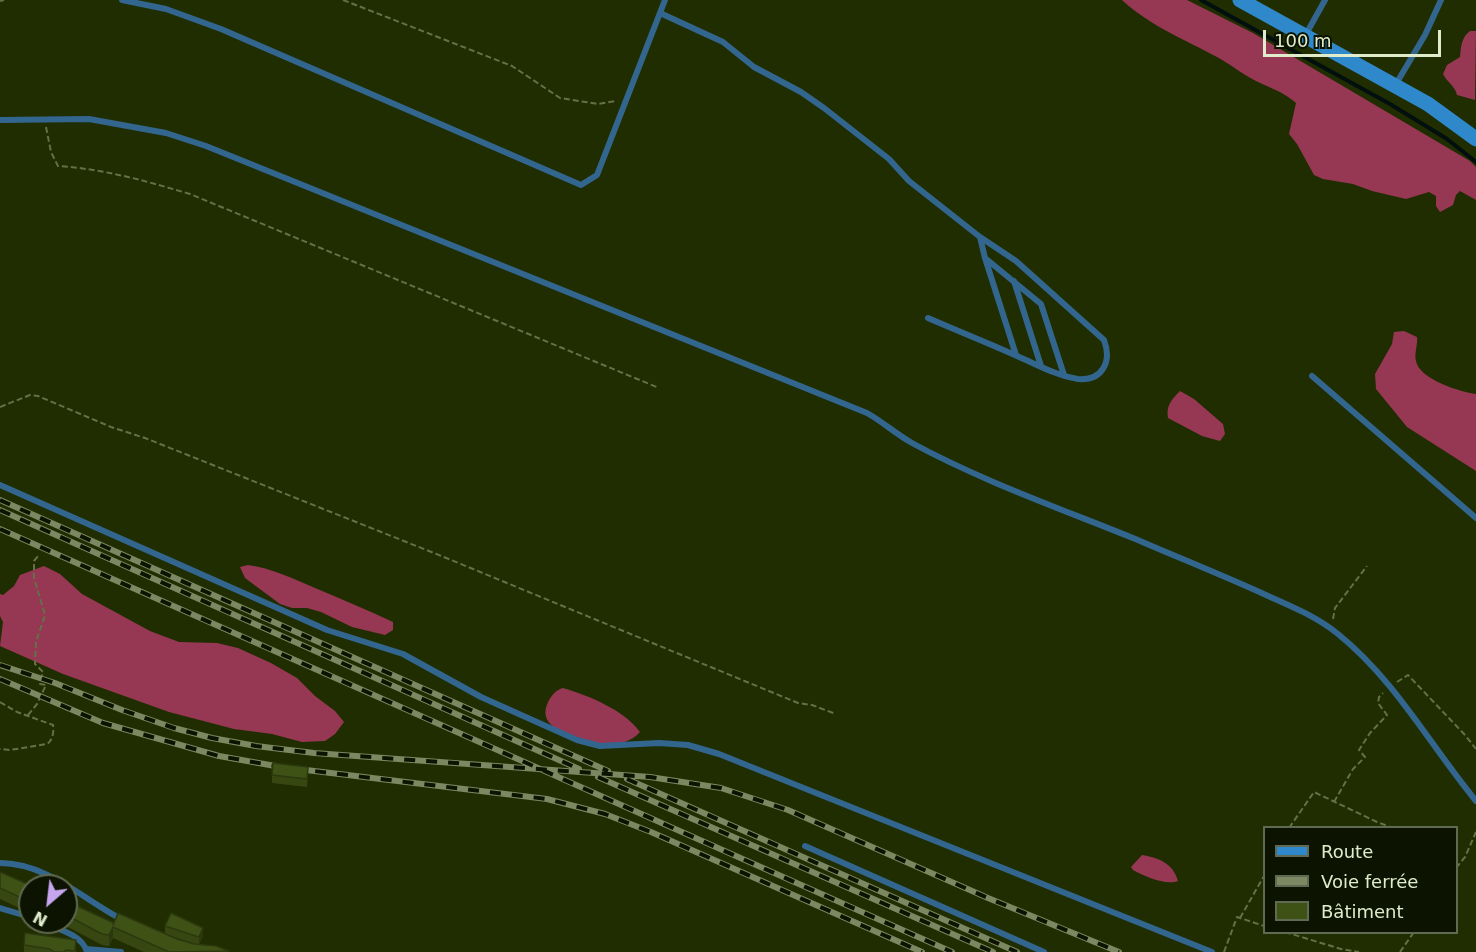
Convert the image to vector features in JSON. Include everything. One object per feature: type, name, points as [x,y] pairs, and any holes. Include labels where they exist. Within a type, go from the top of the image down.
[{"type":"street","points":[[1240,0],[1428,104],[1476,139]]},
{"type":"lane","points":[[122,0],[166,9],[221,29],[581,185],[597,175],[665,0]]},
{"type":"lane","points":[[1305,36],[1325,0]]},
{"type":"lane","points":[[1395,85],[1425,35],[1441,0]]},
{"type":"lane","points":[[660,13],[723,42],[753,67],[801,92],[824,108],[889,159],[909,181],[980,237],[1016,261],[1104,340],[1108,351],[1106,364],[1100,373],[1089,379],[1077,379],[928,318]]},
{"type":"lane","points":[[0,120],[89,119],[166,133],[206,147],[867,413],[882,421],[909,442],[954,464],[1226,577],[1308,615],[1329,627],[1359,653],[1390,687],[1476,801]]},
{"type":"lane","points":[[980,237],[1016,355]]},
{"type":"lane","points":[[985,258],[1041,304],[1064,375]]},
{"type":"lane","points":[[1013,279],[1041,366]]},
{"type":"lane","points":[[1312,376],[1476,518]]},
{"type":"lane","points":[[0,485],[327,630],[403,654],[481,697],[576,740],[600,746],[659,743],[688,745],[719,754],[1212,952]]},
{"type":"lane","points":[[805,846],[1044,952]]},
{"type":"lane","points":[[0,862],[12,863],[51,877],[109,913],[134,925]]},
{"type":"lane","points":[[0,908],[18,911]]},
{"type":"lane","points":[[69,934],[83,942],[86,951],[121,952]]},
{"type":"path","points":[[0,1],[4,0]]},
{"type":"path","points":[[343,0],[512,66],[560,98],[598,104],[614,102],[629,95]]},
{"type":"path","points":[[45,118],[51,152],[58,166],[101,171],[146,180],[190,194],[659,388]]},
{"type":"path","points":[[0,407],[30,395],[49,400],[439,555],[798,704],[812,705],[836,714]]},
{"type":"path","points":[[28,715],[37,704],[46,685],[40,684],[44,672],[34,664],[36,642],[45,615],[34,578],[34,561],[39,555]]},
{"type":"path","points":[[1329,627],[1335,608],[1367,566]]},
{"type":"path","points":[[1334,802],[1353,769],[1365,758],[1359,750],[1362,744],[1387,715],[1378,700],[1390,687],[1408,675],[1476,749]]},
{"type":"path","points":[[0,702],[14,708],[17,712],[53,725],[54,731],[50,742],[10,750],[0,749]]},
{"type":"path","points":[[1290,826],[1314,792],[1388,826]]},
{"type":"path","points":[[1458,863],[1465,857],[1476,832]]},
{"type":"path","points":[[1240,918],[1263,878]]},
{"type":"path","points":[[1224,952],[1236,917],[1263,926]]},
{"type":"path","points":[[1288,934],[1359,952]]},
{"type":"path","points":[[1400,952],[1413,934]]},
{"type":"shaded area","points":[[1122,0],[1187,0],[1253,33],[1470,161],[1476,167],[1476,200],[1460,191],[1453,205],[1440,212],[1436,206],[1436,196],[1429,192],[1406,199],[1314,175],[1289,134],[1296,103],[1282,93],[1156,25]]},
{"type":"shaded area","points":[[1470,31],[1476,31],[1475,100],[1457,95],[1443,74],[1447,65],[1460,57],[1463,40]]},
{"type":"shaded area","points":[[1404,331],[1417,337],[1416,361],[1424,373],[1441,384],[1476,394],[1476,471],[1407,427],[1376,389],[1375,374],[1392,344],[1394,332]]},
{"type":"shaded area","points":[[1180,391],[1194,399],[1223,424],[1225,434],[1220,441],[1202,436],[1168,418],[1170,403]]},
{"type":"shaded area","points":[[248,565],[282,574],[374,613],[393,622],[393,630],[385,635],[352,627],[321,612],[280,604],[245,578],[240,567]]},
{"type":"shaded area","points":[[44,566],[60,574],[82,594],[150,631],[179,642],[217,643],[238,648],[271,663],[297,678],[335,711],[344,722],[335,734],[325,741],[302,742],[272,734],[234,729],[169,712],[63,674],[0,646],[3,622],[0,616],[0,594],[3,595],[14,586],[20,575]]},
{"type":"shaded area","points":[[563,688],[594,699],[615,710],[640,732],[628,741],[606,745],[596,744],[554,727],[546,716],[546,709],[553,694]]},
{"type":"shaded area","points":[[1142,855],[1164,862],[1173,870],[1178,881],[1161,881],[1133,870],[1131,867]]},
{"type":"building","points":[[273,763],[308,767],[307,779],[272,775]]},
{"type":"building","points":[[0,872],[18,880],[18,896],[0,888]]},
{"type":"building","points":[[78,906],[114,923],[118,913],[177,939],[194,944],[216,946],[229,951],[169,952],[113,927],[109,935],[102,934],[78,921]]},
{"type":"building","points":[[171,913],[203,928],[199,937],[165,926]]},
{"type":"building","points":[[25,934],[76,940],[75,951],[54,952],[50,949],[24,945]]},
{"type":"waterway","points":[[1201,0],[1390,104],[1447,139],[1476,162]]},
{"type":"railway","points":[[0,500],[608,771]]},
{"type":"railway","points":[[0,510],[579,769]]},
{"type":"railway","points":[[0,529],[952,952]]},
{"type":"railway","points":[[0,665],[174,728],[256,746],[314,753],[650,777],[721,788],[788,810],[988,898],[1119,952]]},
{"type":"railway","points":[[0,679],[103,723],[219,756],[281,767],[547,799],[605,814],[651,832],[922,952]]},
{"type":"railway","points":[[598,777],[993,952]]},
{"type":"railway","points":[[627,779],[1017,952]]}]
